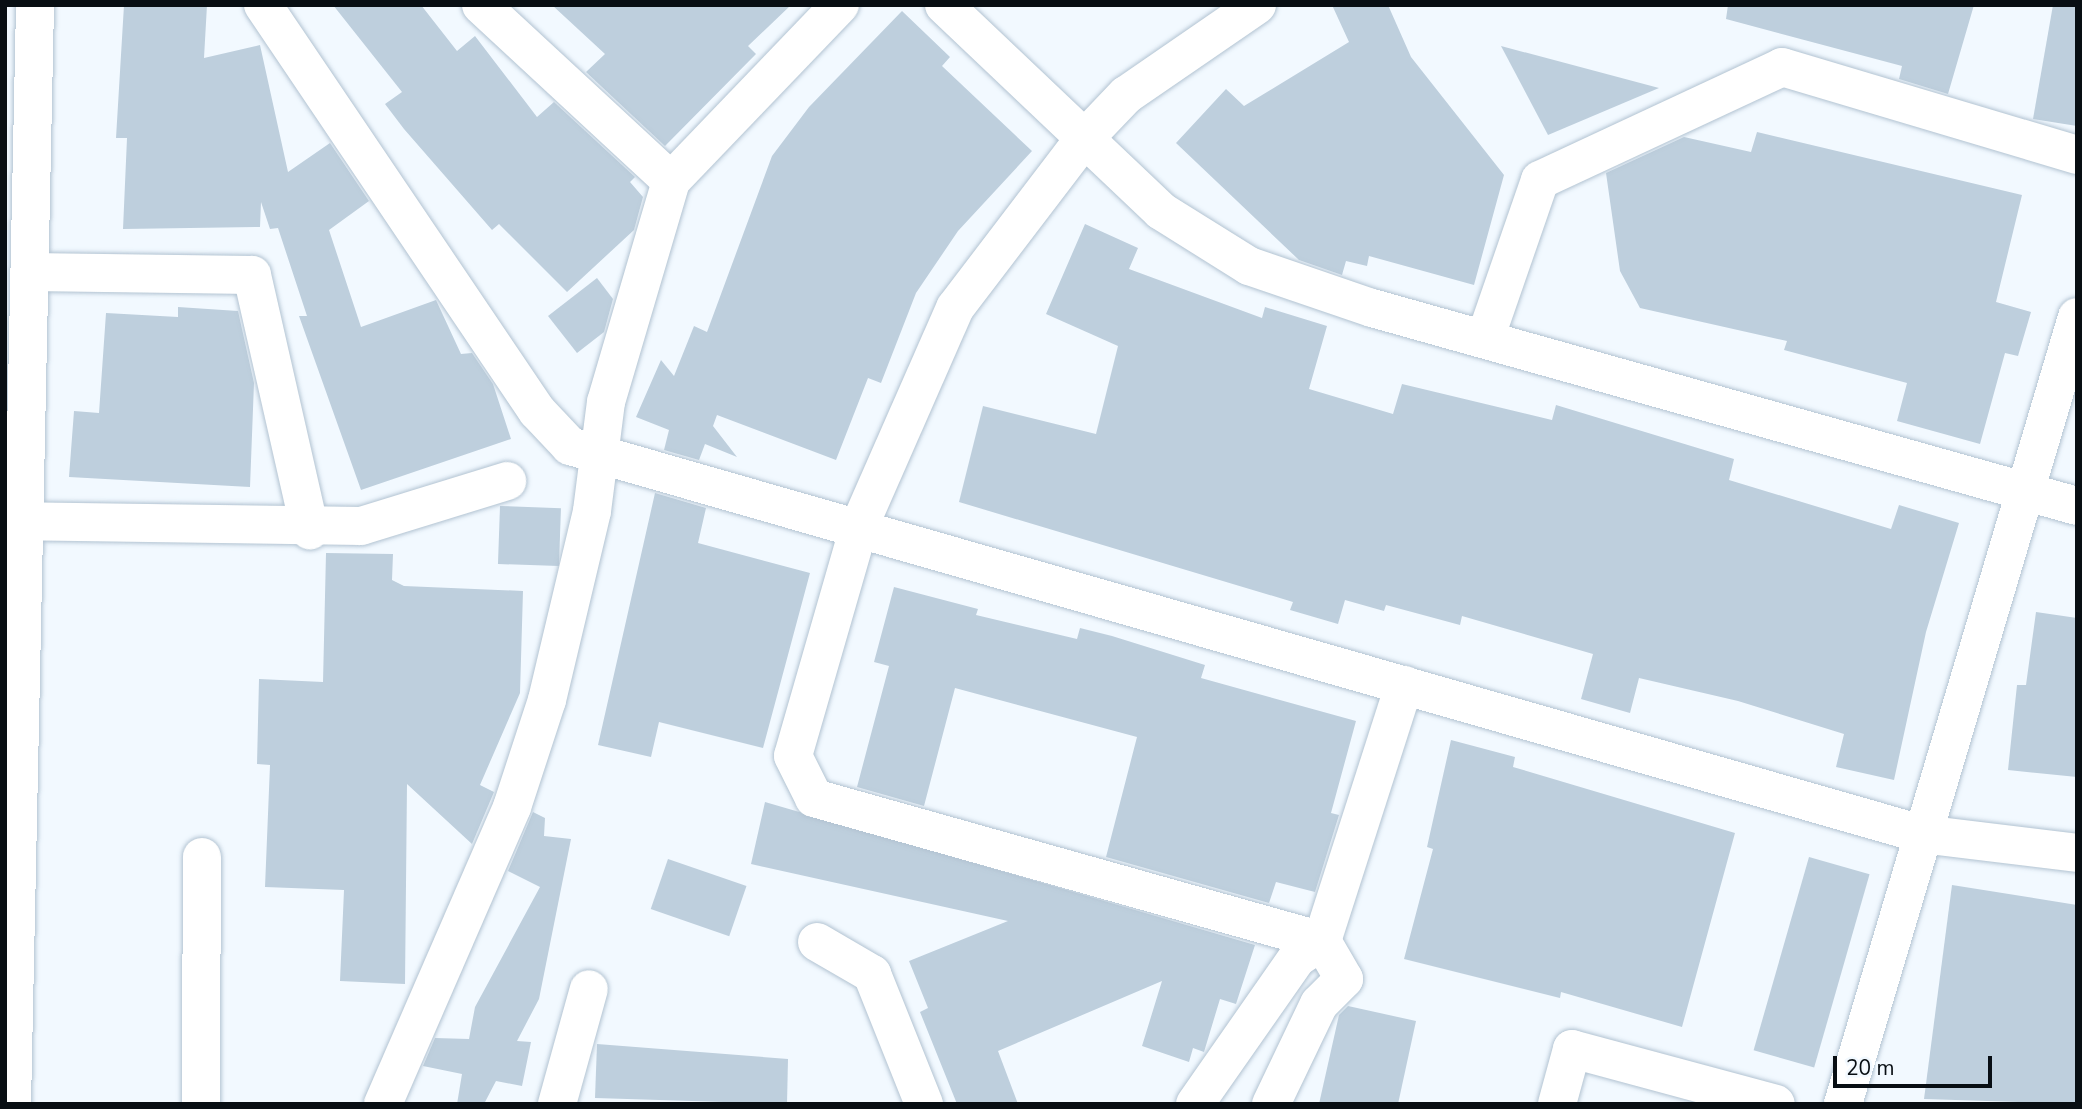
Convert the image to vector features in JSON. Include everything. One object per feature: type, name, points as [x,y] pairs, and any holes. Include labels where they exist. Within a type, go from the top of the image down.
[{"type":"street","points":[[12,1104],[14,522],[30,272],[35,5]]},
{"type":"street","points":[[263,5],[537,411],[583,449],[1921,834],[2077,853]]},
{"type":"street","points":[[481,5],[671,181]]},
{"type":"street","points":[[383,1104],[512,807],[543,712],[592,510],[583,449],[671,181],[840,5]]},
{"type":"street","points":[[944,5],[1083,140],[1161,211],[1248,265],[1372,308],[1486,336],[2022,493],[2077,506]]},
{"type":"street","points":[[1257,5],[1126,95],[1083,140],[955,309],[859,527],[793,757],[814,798],[1322,941],[1344,979],[1319,1004],[1271,1104]]},
{"type":"street","points":[[1486,336],[1540,180],[1782,67],[2077,155]]},
{"type":"street","points":[[30,272],[252,275],[310,530]]},
{"type":"street","points":[[1843,1104],[2022,493],[2077,317]]},
{"type":"street","points":[[14,522],[310,530],[361,526],[507,481]]},
{"type":"street","points":[[1195,1104],[1297,958],[1322,941],[1404,685]]},
{"type":"street","points":[[201,1104],[202,857]]},
{"type":"street","points":[[817,942],[872,974],[924,1104]]},
{"type":"street","points":[[557,1104],[589,989]]},
{"type":"street","points":[[1558,1104],[1572,1049],[1776,1104]]},
{"type":"building","points":[[124,5],[207,5],[204,58],[260,45],[288,172],[330,143],[369,201],[329,230],[361,327],[436,300],[461,354],[472,353],[493,384],[511,439],[361,490],[299,316],[307,316],[278,228],[270,229],[261,202],[260,227],[123,229],[127,138],[116,138]]},
{"type":"building","points":[[333,5],[421,5],[457,51],[475,36],[537,117],[554,102],[635,177],[630,182],[643,197],[634,230],[567,292],[499,224],[492,230],[404,129],[385,104],[402,92]]},
{"type":"building","points":[[552,5],[791,5],[748,46],[756,54],[665,146],[586,72],[605,54]]},
{"type":"building","points":[[1332,5],[1388,5],[1411,57],[1504,175],[1474,285],[1369,256],[1367,266],[1346,261],[1342,275],[1299,260],[1176,143],[1226,89],[1244,106],[1349,42]]},
{"type":"building","points":[[1728,5],[1974,5],[1948,94],[1899,79],[1902,66],[1726,19]]},
{"type":"building","points":[[2053,5],[2077,5],[2077,126],[2033,119]]},
{"type":"building","points":[[902,11],[950,57],[942,66],[1032,151],[958,231],[916,293],[881,383],[868,378],[836,460],[717,415],[713,426],[737,457],[705,444],[699,460],[664,450],[669,430],[636,417],[661,360],[674,376],[694,326],[707,332],[772,156],[809,107]]},
{"type":"building","points":[[1501,46],[1659,88],[1548,135]]},
{"type":"building","points":[[1757,132],[2022,195],[1996,302],[2031,312],[2018,356],[2005,353],[1980,444],[1897,421],[1907,383],[1784,350],[1787,341],[1640,308],[1620,271],[1606,173],[1684,137],[1751,152]]},
{"type":"building","points":[[1085,224],[1138,248],[1129,269],[1262,318],[1265,307],[1327,326],[1309,389],[1393,414],[1402,384],[1552,420],[1556,405],[1734,459],[1729,480],[1891,529],[1899,505],[1959,523],[1926,632],[1894,780],[1836,767],[1844,734],[1738,701],[1639,678],[1630,713],[1581,699],[1593,654],[1462,616],[1460,625],[1386,605],[1384,611],[1345,600],[1338,624],[1290,610],[1293,602],[959,502],[983,406],[1096,434],[1118,346],[1046,314]]},
{"type":"building","points":[[597,278],[613,299],[604,332],[577,353],[548,316]]},
{"type":"building","points":[[178,307],[238,311],[254,383],[250,487],[69,477],[74,411],[99,413],[106,313],[178,317]]},
{"type":"building","points":[[655,493],[706,508],[698,543],[810,573],[763,748],[659,722],[651,757],[598,745]]},
{"type":"building","points":[[500,506],[561,508],[559,566],[498,564]]},
{"type":"building","points":[[326,553],[393,554],[392,580],[404,586],[523,591],[520,693],[480,785],[494,792],[472,844],[407,784],[405,984],[340,981],[344,890],[265,887],[270,765],[257,764],[259,679],[323,682]]},
{"type":"building","points":[[894,587],[978,609],[976,615],[1077,639],[1080,628],[1112,636],[1205,665],[1201,678],[1356,721],[1331,813],[1339,815],[1315,892],[1276,882],[1269,903],[1106,857],[1137,737],[955,688],[924,806],[857,787],[889,666],[874,662]]},
{"type":"building","points":[[2036,612],[2077,618],[2077,777],[2008,770],[2017,685],[2026,685]]},
{"type":"building","points":[[1451,740],[1515,757],[1513,767],[1735,833],[1682,1027],[1561,992],[1560,998],[1404,959],[1433,849],[1427,847]]},
{"type":"building","points":[[765,802],[1255,945],[1236,1004],[1220,999],[1204,1052],[1193,1048],[1189,1062],[1142,1046],[1162,981],[998,1051],[1018,1104],[957,1104],[920,1012],[928,1008],[909,961],[1008,921],[751,864]]},
{"type":"building","points":[[533,812],[545,818],[544,836],[571,839],[539,999],[517,1041],[531,1042],[522,1086],[496,1081],[484,1104],[457,1104],[462,1074],[423,1066],[435,1038],[469,1039],[475,1007],[540,887],[508,871]]},
{"type":"building","points":[[1809,857],[1870,874],[1814,1068],[1754,1050]]},
{"type":"building","points":[[668,859],[746,886],[729,936],[651,909]]},
{"type":"building","points":[[1952,885],[2077,905],[2077,1104],[1924,1099]]},
{"type":"building","points":[[1348,1006],[1416,1021],[1398,1104],[1319,1104],[1339,1015]]},
{"type":"building","points":[[597,1044],[788,1059],[787,1104],[595,1098]]}]
